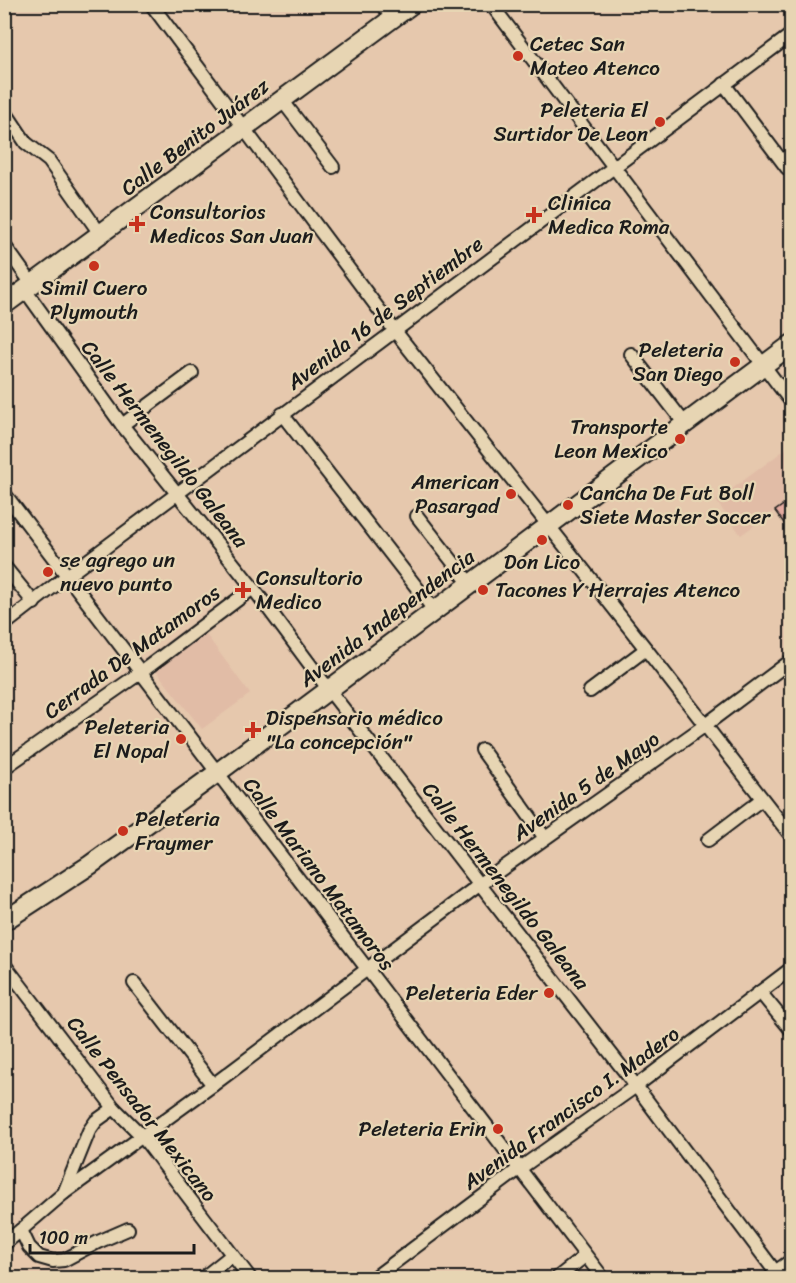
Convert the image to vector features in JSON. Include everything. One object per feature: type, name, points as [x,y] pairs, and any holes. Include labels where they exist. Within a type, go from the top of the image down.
[{"type":"main road","name":"Calle Benito Juárez","points":[[4,305],[282,100],[387,12],[412,4]]},
{"type":"main road","name":"Avenida Independencia","points":[[4,921],[90,865],[217,773],[792,344]]},
{"type":"street","points":[[151,4],[394,330],[792,837]]},
{"type":"street","points":[[491,4],[792,403]]},
{"type":"street","name":"Avenida 16 de Septiembre","points":[[4,625],[612,166],[792,34]]},
{"type":"street","points":[[724,84],[787,168]]},
{"type":"street","points":[[282,100],[333,167]]},
{"type":"street","points":[[4,110],[26,143],[49,161],[101,234]]},
{"type":"street","name":"Calle Hermenegildo Galeana","points":[[4,245],[29,287],[122,425],[253,588],[329,690],[636,1086],[778,1275]]},
{"type":"street","points":[[631,354],[685,424]]},
{"type":"street","points":[[122,425],[192,373]]},
{"type":"street","points":[[282,414],[435,611]]},
{"type":"street","name":"Calle Mariano Matamoros","points":[[4,492],[603,1278]]},
{"type":"street","points":[[417,516],[470,584]]},
{"type":"street","points":[[4,566],[34,603]]},
{"type":"street","name":"Cerrada De Matamoros","points":[[4,768],[140,673],[253,588]]},
{"type":"street","points":[[590,691],[646,649]]},
{"type":"street","name":"Avenida 5 de Mayo","points":[[4,1244],[64,1193],[213,1085],[479,885],[704,726],[792,660]]},
{"type":"street","points":[[482,750],[545,838]]},
{"type":"street","points":[[708,840],[762,800]]},
{"type":"street","name":"Calle Pensador Mexicano","points":[[4,964],[114,1108],[142,1136],[250,1278]]},
{"type":"street","name":"Avenida Francisco I. Madero","points":[[374,1278],[519,1169],[636,1086],[792,968]]},
{"type":"street","points":[[134,983],[213,1085]]},
{"type":"street","points":[[760,992],[792,1031]]},
{"type":"street","points":[[64,1193],[89,1131],[96,1121],[114,1108]]},
{"type":"street","points":[[21,1230],[29,1247],[39,1257],[53,1261],[64,1260],[128,1229]]},
{"type":"street","points":[[203,1278],[232,1255]]},
{"type":"street","points":[[557,1278],[585,1256]]},
{"type":"street","points":[[778,1275],[792,1260]]},
{"type":"shaded area","points":[[791,445],[791,499],[741,535],[716,501]]},
{"type":"shaded area","points":[[202,629],[250,694],[202,729],[152,666]]},
{"type":"building","points":[[792,499],[792,534],[775,511]]},
{"type":"place","name":"Cetec San Mateo Atenco","points":[[518,56]]},
{"type":"place","name":"Peleteria El Surtidor De Leon","points":[[660,122]]},
{"type":"place","name":"Clinica Medica Roma","points":[[534,215]]},
{"type":"place","name":"Consultorios Medicos San Juan","points":[[137,224]]},
{"type":"place","name":"Simil Cuero Plymouth","points":[[94,266]]},
{"type":"place","name":"Peleteria San Diego","points":[[735,362]]},
{"type":"place","name":"Transporte Leon Mexico","points":[[680,439]]},
{"type":"place","name":"American Pasargad","points":[[511,494]]},
{"type":"place","name":"Cancha De Fut Boll Siete Master Soccer","points":[[568,505]]},
{"type":"place","name":"Don Lico","points":[[542,540]]},
{"type":"place","name":"se agrego un nuevo punto","points":[[48,572]]},
{"type":"place","name":"Consultorio Medico","points":[[243,590]]},
{"type":"place","name":"Tacones Y Herrajes Atenco","points":[[483,590]]},
{"type":"place","name":"Dispensario médico \"La concepción\"","points":[[253,730]]},
{"type":"place","name":"Peleteria El Nopal","points":[[181,739]]},
{"type":"place","name":"Peleteria Fraymer","points":[[123,831]]},
{"type":"place","name":"Peleteria Eder","points":[[549,993]]},
{"type":"place","name":"Peleteria Erin","points":[[498,1129]]}]
